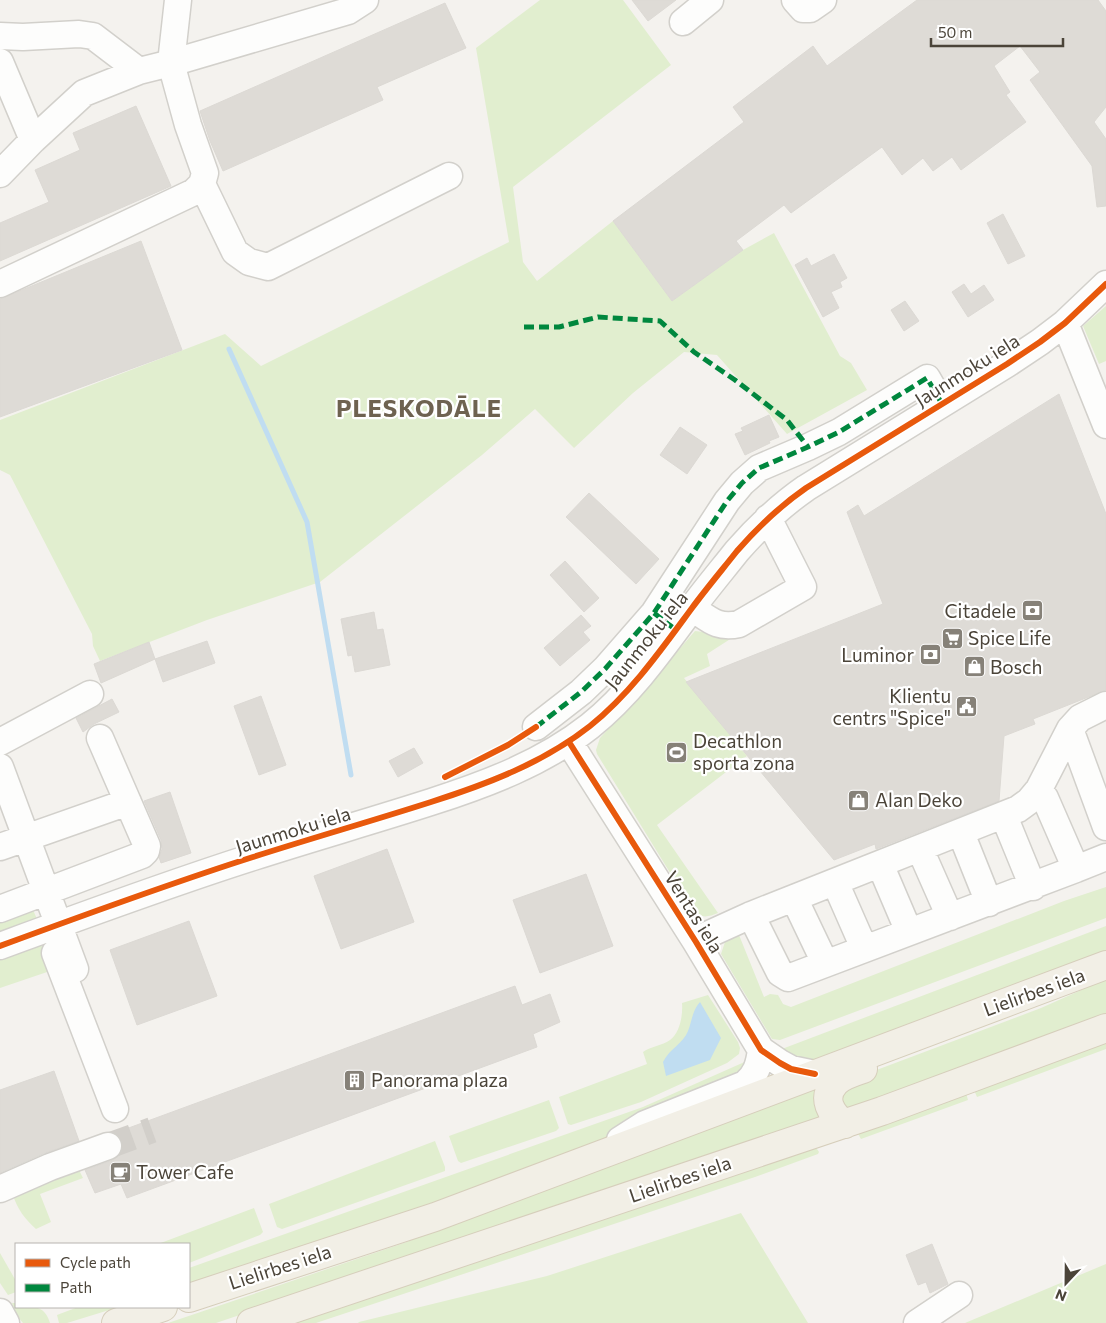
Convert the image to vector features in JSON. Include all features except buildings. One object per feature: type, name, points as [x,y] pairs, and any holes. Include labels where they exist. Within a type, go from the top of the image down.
[{"type":"main road","name":"Lielirbes iela","points":[[190,1298],[435,1217],[1106,965]]},
{"type":"main road","points":[[845,1124],[834,1116],[828,1098],[830,1090],[841,1078],[1032,1003],[1078,976]]},
{"type":"main road","name":"Lielirbes iela","points":[[251,1323],[845,1124],[1106,1028]]},
{"type":"main road","points":[[116,1323],[160,1308]]},
{"type":"street","points":[[0,284],[194,192],[202,184],[204,173],[188,125],[171,63],[178,0]]},
{"type":"street","points":[[0,174],[84,93],[139,71],[348,11],[365,0]]},
{"type":"street","points":[[683,22],[710,0]]},
{"type":"street","points":[[795,0],[803,9],[810,9],[823,0]]},
{"type":"street","points":[[0,36],[23,37],[79,34],[93,36],[139,71]]},
{"type":"street","points":[[0,62],[34,140]]},
{"type":"street","points":[[202,184],[235,252],[249,262],[268,267],[449,176]]},
{"type":"street","name":"Jaunmoku iela","points":[[0,946],[52,926],[253,857],[367,823],[478,786],[526,766],[569,742],[616,702],[655,659],[737,551],[785,503],[806,488],[1007,364],[1065,323],[1106,284]]},
{"type":"street","points":[[1065,323],[1106,425]]},
{"type":"street","name":"Jaunmoku iela","points":[[536,727],[581,692],[605,669],[654,614],[727,500],[759,468],[839,432],[926,378],[942,404]]},
{"type":"street","points":[[692,608],[714,622],[727,627],[739,624],[803,587],[768,518]]},
{"type":"street","points":[[654,614],[676,630]]},
{"type":"street","points":[[0,742],[90,694]]},
{"type":"street","points":[[696,942],[751,915],[1018,809],[1028,802],[1039,789],[1070,729],[1080,718],[1106,705]]},
{"type":"street","points":[[1070,729],[1106,826]]},
{"type":"street","points":[[0,909],[142,855],[146,851],[147,846],[100,738]]},
{"type":"street","name":"Ventas iela","points":[[569,742],[696,942],[761,1050],[791,1068],[814,1074]]},
{"type":"street","points":[[0,767],[46,891],[52,926],[119,1107],[84,997]]},
{"type":"street","points":[[1039,789],[1045,798],[1076,870]]},
{"type":"street","points":[[0,847],[128,802]]},
{"type":"street","points":[[1004,816],[1033,887]]},
{"type":"street","points":[[961,832],[989,903]]},
{"type":"street","points":[[920,849],[950,917]]},
{"type":"street","points":[[751,915],[780,972],[788,978],[864,948],[1033,887],[1106,857]]},
{"type":"street","points":[[880,864],[909,932]]},
{"type":"street","points":[[835,882],[864,948]]},
{"type":"street","points":[[794,898],[824,963]]},
{"type":"street","points":[[52,926],[75,969]]},
{"type":"street","name":"Lielirbes iela","points":[[597,1156],[645,1124],[745,1084],[756,1071],[761,1050]]},
{"type":"street","points":[[0,1189],[50,1167],[108,1146]]},
{"type":"street","points":[[917,1323],[959,1295]]},
{"type":"street","points":[[0,1312],[6,1323]]},
{"type":"green space","points":[[540,0],[623,0],[671,65],[513,187],[523,262],[537,281],[613,221],[672,301],[743,250],[774,233],[840,356],[851,363],[867,390],[787,434],[717,355],[684,352],[633,393],[574,448],[535,409],[482,455],[320,582],[207,620],[100,661],[93,646],[92,634],[10,475],[0,470],[0,420],[225,334],[261,366],[509,242],[476,48]]},
{"type":"green space","points":[[1106,306],[1106,361],[1099,364],[1083,326]]},
{"type":"green space","name":"Decathlon sporta zona","points":[[695,631],[735,636],[707,654],[710,666],[684,678],[747,756],[657,825],[718,913],[705,916],[699,915],[693,910],[596,750],[600,738]]},
{"type":"green space","points":[[1106,887],[1106,918],[780,1040],[772,1039],[721,954],[725,942],[739,935],[764,997],[770,994],[778,995],[783,1004],[791,1007],[1064,901]]},
{"type":"green space","points":[[33,910],[37,919],[0,933],[0,916]]},
{"type":"green space","points":[[1106,926],[1106,953],[810,1063],[774,1052]]},
{"type":"green space","points":[[41,945],[46,950],[53,970],[0,988],[0,959]]},
{"type":"green space","points":[[1106,979],[1106,1016],[852,1109],[841,1101],[839,1092],[850,1080],[1041,1008]]},
{"type":"green space","points":[[708,995],[738,1042],[739,1054],[727,1063],[641,1102],[571,1125],[568,1124],[559,1097],[647,1064],[643,1052],[667,1042],[676,1033],[682,1013],[682,1003]]},
{"type":"green space","points":[[1106,1041],[1106,1049],[977,1097],[974,1090]]},
{"type":"green space","points":[[749,1060],[749,1068],[601,1141],[316,1249],[190,1285],[190,1268],[643,1107]]},
{"type":"green space","points":[[822,1080],[816,1105],[821,1120],[216,1323],[168,1323],[404,1243]]},
{"type":"green space","points":[[966,1093],[968,1100],[861,1139],[857,1132]]},
{"type":"green space","points":[[549,1100],[559,1128],[556,1131],[461,1163],[458,1161],[449,1136]]},
{"type":"green space","points":[[435,1141],[445,1171],[282,1229],[277,1227],[269,1204]]},
{"type":"green space","points":[[815,1146],[819,1152],[818,1154],[755,1177],[316,1323],[287,1323]]},
{"type":"green space","points":[[84,1168],[79,1170],[83,1178],[40,1194],[51,1222],[36,1229],[16,1204],[13,1194]]},
{"type":"green space","points":[[254,1208],[263,1232],[260,1235],[190,1263],[190,1243],[161,1243]]},
{"type":"green space","points":[[741,1213],[808,1323],[358,1323],[547,1276]]},
{"type":"green space","points":[[0,1253],[15,1279],[15,1292],[8,1295],[0,1283]]},
{"type":"green space","points":[[1106,1264],[1106,1323],[965,1323]]},
{"type":"green space","points":[[12,1303],[15,1303],[15,1308],[37,1308],[45,1312],[50,1323],[23,1323],[17,1316]]},
{"type":"green space","points":[[75,1308],[116,1308],[67,1323],[59,1323],[57,1315]]},
{"type":"water","points":[[700,1002],[721,1038],[710,1060],[666,1076],[663,1062],[686,1035],[694,1012]]},
{"type":"waterway","points":[[229,349],[307,522],[351,775]]},
{"type":"tunnel","points":[[108,1146],[152,1130]]},
{"type":"marked path","points":[[524,327],[559,327],[598,317],[660,321],[694,352],[735,380],[787,420],[808,447]]},
{"type":"marked path","points":[[536,727],[581,692],[605,669],[654,613],[727,501],[742,483],[759,468],[839,432],[927,378],[942,404]]},
{"type":"marked path","points":[[654,613],[676,630]]},
{"type":"cycle path","points":[[0,946],[221,867],[473,788],[534,762],[553,751],[590,726],[619,700],[657,655],[737,551],[778,510],[806,488],[1040,342],[1065,323],[1106,284]]},
{"type":"cycle path","points":[[445,777],[508,745],[536,727]]},
{"type":"cycle path","points":[[569,742],[696,942],[761,1050],[791,1069],[815,1074]]},
{"type":"place","name":"Citadele","points":[[1032,611]]},
{"type":"place","name":"Spice Life","points":[[952,638]]},
{"type":"place","name":"Luminor","points":[[930,655]]},
{"type":"place","name":"Bosch","points":[[974,667]]},
{"type":"place","name":"Klientu centrs \"Spice\"","points":[[967,707]]},
{"type":"place","name":"Decathlon sporta zona","points":[[677,752]]},
{"type":"place","name":"Alan Deko","points":[[859,800]]},
{"type":"place","name":"Panorama plaza","points":[[355,1080]]},
{"type":"place","name":"Tower Cafe","points":[[120,1172]]},
{"type":"district","name":"PLESKODĀLE","points":[[419,409]]}]
